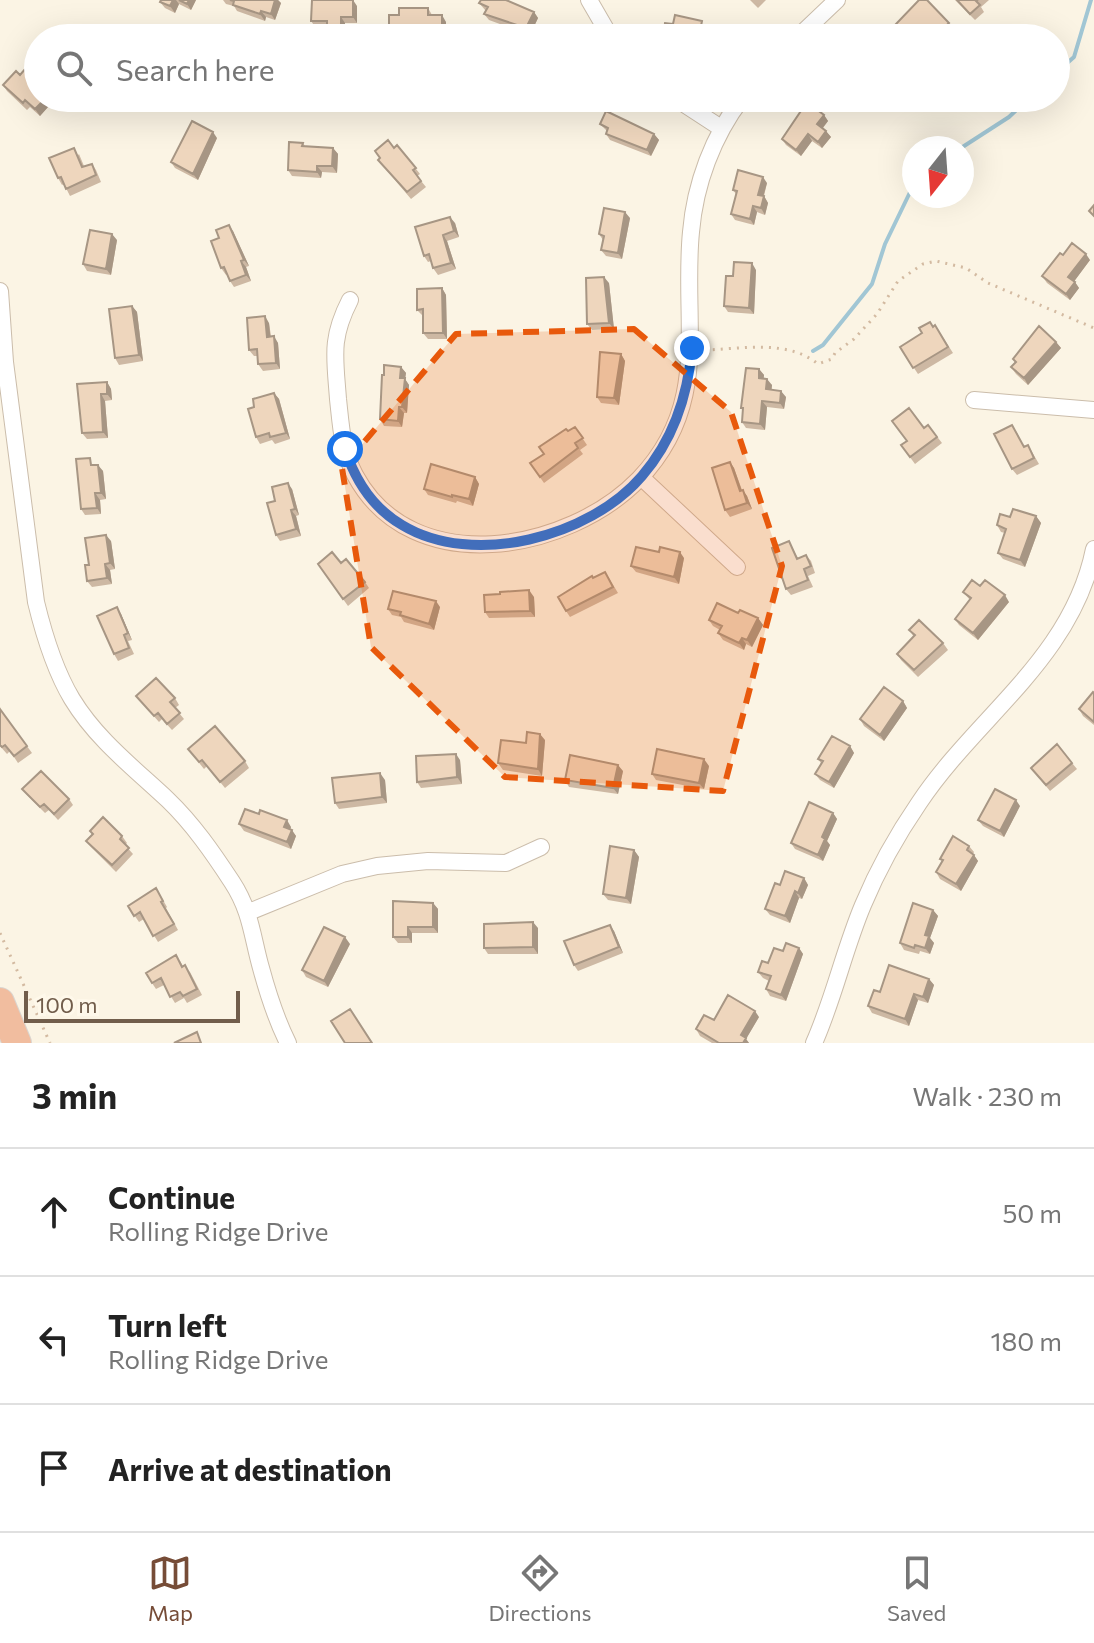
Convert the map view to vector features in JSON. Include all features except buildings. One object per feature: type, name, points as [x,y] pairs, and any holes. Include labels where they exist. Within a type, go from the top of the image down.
[{"type":"highway","points":[[0,1002],[17,1043]]},
{"type":"street","points":[[589,0],[603,24]]},
{"type":"street","points":[[812,24],[837,0]]},
{"type":"street","points":[[696,112],[721,128]]},
{"type":"street","points":[[350,300],[338,322],[334,346],[345,449],[355,475],[371,498],[402,525],[416,532],[460,543],[499,544],[565,529],[621,496],[641,477],[670,434],[680,410],[692,351],[691,230],[699,190],[721,128],[732,112]]},
{"type":"street","points":[[0,291],[3,362],[36,602],[56,668],[92,728],[188,821],[234,885],[249,912],[268,993],[288,1043]]},
{"type":"street","points":[[974,400],[1094,410]]},
{"type":"street","points":[[641,477],[737,567]]},
{"type":"street","points":[[814,1043],[863,905],[893,845],[949,761],[1048,652],[1070,615],[1094,551]]},
{"type":"street","points":[[249,912],[342,874],[377,866],[428,861],[506,863],[541,847]]},
{"type":"path","points":[[692,351],[775,348],[795,350],[818,364],[832,359],[877,314],[898,281],[923,264],[936,261],[966,268],[988,283],[1094,328]]},
{"type":"path","points":[[0,933],[50,1043]]},
{"type":"highlighted area","points":[[634,329],[731,412],[782,566],[723,791],[505,777],[371,647],[342,468],[456,334]]},
{"type":"waterway","points":[[1070,61],[1074,57],[1091,0]]},
{"type":"waterway","points":[[974,140],[1014,112]]},
{"type":"waterway","points":[[813,351],[823,345],[872,284],[885,244],[902,208]]},
{"type":"route","points":[[345,449],[355,475],[371,498],[391,517],[416,532],[442,540],[473,544],[499,544],[551,534],[606,507],[641,477],[670,434],[680,410],[692,348]]}]
